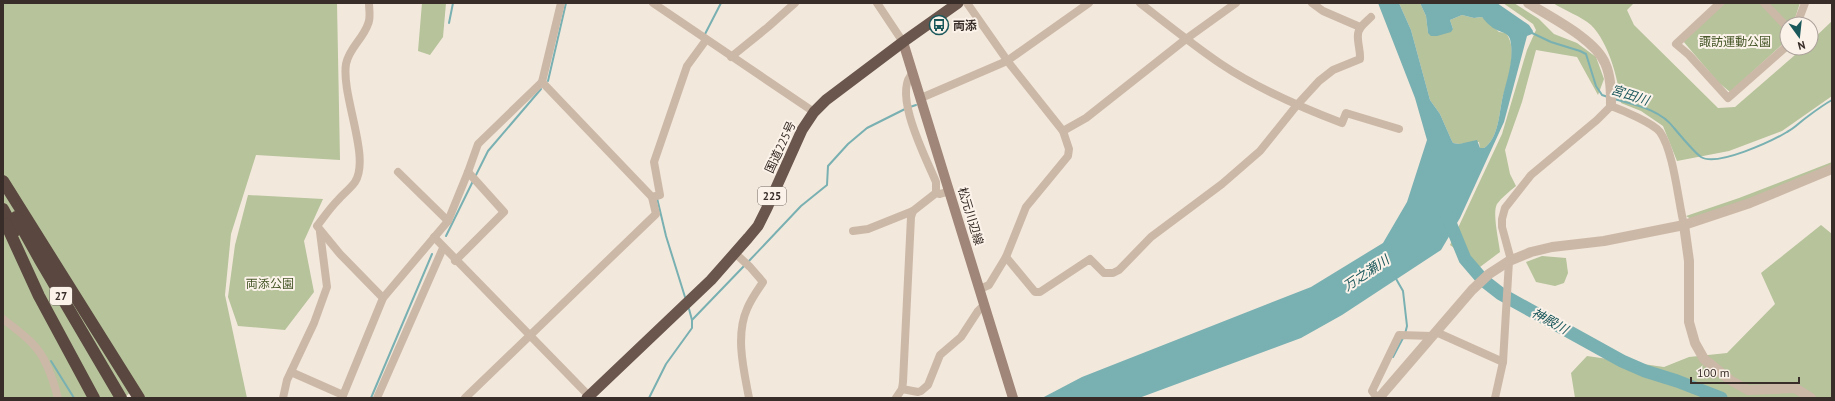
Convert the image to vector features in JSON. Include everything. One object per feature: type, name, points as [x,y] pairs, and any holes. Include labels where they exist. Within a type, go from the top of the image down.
[{"type":"highway","name":"国道225号","points":[[589,397],[711,280],[736,254],[758,226],[802,130],[814,112],[826,100],[958,3]]},
{"type":"highway","points":[[3,181],[139,398]]},
{"type":"highway","name":"27","points":[[3,193],[40,260],[121,398]]},
{"type":"highway","name":"27","points":[[3,209],[113,398]]},
{"type":"highway","points":[[3,218],[39,296],[94,398]]},
{"type":"main road","name":"松元川辺線","points":[[903,42],[1013,398]]},
{"type":"street","points":[[369,3],[368,25],[351,50],[346,64],[346,81],[358,142],[358,174],[355,182],[330,209],[317,226],[320,232],[383,298]]},
{"type":"street","points":[[291,372],[343,397],[383,298],[448,221],[472,176],[478,144],[542,82],[561,3]]},
{"type":"street","points":[[653,3],[704,39],[814,112]]},
{"type":"street","points":[[731,56],[768,27],[795,3]]},
{"type":"street","points":[[877,3],[903,42]]},
{"type":"street","points":[[967,3],[1008,62],[1063,131],[1069,148],[1068,156],[1026,207],[1006,257],[989,285],[980,289]]},
{"type":"street","points":[[921,98],[1008,62],[1089,3]]},
{"type":"street","points":[[1140,3],[1222,65],[1297,105],[1342,123],[1346,113],[1399,129]]},
{"type":"street","points":[[1063,131],[1086,118],[1186,38],[1236,3]]},
{"type":"street","points":[[1312,3],[1323,11],[1360,27]]},
{"type":"street","points":[[1495,398],[1502,362],[1510,260],[1502,227],[1502,219],[1505,208],[1531,175],[1597,120],[1611,104],[1606,65],[1599,52],[1588,42],[1528,3]]},
{"type":"street","points":[[1720,3],[1676,44],[1689,55],[1728,98],[1779,53]]},
{"type":"street","points":[[1764,3],[1779,19]]},
{"type":"street","points":[[1800,16],[1805,3]]},
{"type":"street","points":[[1006,257],[1035,292],[1040,292],[1090,259],[1104,273],[1113,273],[1119,270],[1151,237],[1247,164],[1319,81],[1333,70],[1360,59],[1361,54],[1358,40],[1360,27],[1371,17]]},
{"type":"street","points":[[655,196],[660,195],[654,162],[687,66],[704,39]]},
{"type":"street","points":[[913,73],[909,77],[907,85],[908,111],[936,182],[936,193]]},
{"type":"street","points":[[465,398],[656,214],[655,196],[542,82]]},
{"type":"street","points":[[1611,104],[1651,125],[1659,131],[1670,160],[1684,225],[1689,261],[1689,322],[1695,343],[1704,359],[1730,380],[1748,390],[1795,388],[1811,398]]},
{"type":"street","points":[[1502,362],[1434,334],[1399,335],[1372,391],[1378,396],[1434,334],[1472,290],[1489,274],[1510,260],[1531,252],[1552,247],[1604,241],[1684,225],[1744,205],[1832,169]]},
{"type":"street","points":[[398,172],[448,221]]},
{"type":"street","points":[[455,261],[504,212],[472,176]]},
{"type":"street","points":[[852,231],[868,229],[913,211],[936,193],[940,194],[950,192]]},
{"type":"street","points":[[896,398],[902,389],[910,225],[913,211]]},
{"type":"street","points":[[283,398],[287,380],[314,323],[327,287],[320,232]]},
{"type":"street","points":[[434,238],[589,397]]},
{"type":"street","points":[[377,398],[443,248]]},
{"type":"street","points":[[736,254],[763,282],[746,310],[742,338],[744,367],[749,398]]},
{"type":"street","points":[[902,389],[918,392],[925,389],[940,355],[961,337],[978,311],[984,305]]},
{"type":"street","points":[[3,319],[29,340],[42,355],[58,398]]},
{"type":"green space","points":[[3,3],[337,3],[340,160],[256,155],[231,234],[225,295],[247,398],[139,398],[134,389],[124,398],[3,398]]},
{"type":"green space","points":[[422,3],[446,3],[443,37],[430,55],[418,51]]},
{"type":"green space","points":[[1399,3],[1420,3],[1426,16],[1428,33],[1453,29],[1450,20],[1462,15],[1474,18],[1482,17],[1499,32],[1506,33],[1512,48],[1511,66],[1495,133],[1489,144],[1484,148],[1480,148],[1479,142],[1459,144],[1453,143],[1440,114],[1430,100],[1411,30]]},
{"type":"green space","points":[[1503,3],[1514,3],[1539,19],[1554,34],[1577,43],[1596,57],[1604,79],[1598,95],[1577,57],[1536,50],[1522,102],[1505,150],[1510,174],[1516,186],[1501,199],[1496,208],[1495,220],[1500,252],[1480,267],[1450,245],[1502,134],[1527,50],[1536,30],[1533,24]]},
{"type":"green space","points":[[1553,3],[1634,3],[1627,10],[1634,25],[1718,108],[1735,107],[1794,56],[1819,56],[1819,33],[1832,21],[1832,96],[1782,131],[1729,151],[1677,161],[1663,126],[1641,111],[1621,103],[1618,83],[1608,51],[1603,41],[1591,25],[1578,16]]},
{"type":"green space","name":"諏訪運動公園","points":[[1725,3],[1800,3],[1796,16],[1779,16],[1779,47],[1730,92],[1718,82],[1683,41]]},
{"type":"green space","points":[[1832,162],[1832,165],[1741,202],[1691,219],[1686,216],[1739,198]]},
{"type":"green space","name":"両添公園","points":[[248,195],[323,199],[304,241],[314,292],[285,330],[238,326],[228,297],[235,245]]},
{"type":"green space","points":[[1821,225],[1832,234],[1832,398],[1575,398],[1571,373],[1587,356],[1664,367],[1689,357],[1727,353],[1775,304],[1761,273]]},
{"type":"green space","points":[[1542,256],[1566,258],[1568,273],[1564,283],[1555,286],[1536,282],[1526,262]]},
{"type":"water","name":"万之瀬川","points":[[1378,3],[1399,3],[1411,30],[1430,100],[1440,114],[1453,143],[1459,144],[1477,140],[1480,148],[1484,148],[1489,144],[1497,126],[1511,63],[1510,39],[1505,33],[1492,27],[1482,17],[1474,18],[1462,15],[1450,20],[1453,29],[1451,32],[1431,36],[1428,33],[1426,16],[1420,3],[1497,3],[1529,25],[1533,31],[1532,34],[1527,36],[1504,122],[1460,218],[1441,250],[1342,315],[1301,338],[1139,398],[1042,398],[1082,377],[1311,287],[1383,243],[1407,202],[1427,140],[1415,98]]},
{"type":"waterway","points":[[449,23],[453,3]]},
{"type":"waterway","points":[[548,81],[566,3]]},
{"type":"waterway","points":[[704,36],[721,3]]},
{"type":"waterway","name":"宮田川","points":[[1530,32],[1551,42],[1586,54],[1596,86],[1602,95],[1608,97]]},
{"type":"waterway","points":[[475,177],[488,151],[541,89]]},
{"type":"waterway","name":"宮田川","points":[[1614,99],[1639,106],[1662,116],[1698,155],[1709,159],[1719,159],[1744,152],[1780,136],[1793,129],[1816,110],[1832,100]]},
{"type":"waterway","points":[[910,107],[916,105]]},
{"type":"waterway","points":[[748,262],[801,206],[827,185],[828,166],[848,144],[867,128],[905,109]]},
{"type":"waterway","points":[[446,236],[473,181]]},
{"type":"waterway","points":[[657,198],[666,236],[685,297]]},
{"type":"waterway","name":"神殿川","points":[[1446,213],[1465,259],[1483,280],[1501,294],[1622,361],[1645,371],[1677,381],[1721,398]]},
{"type":"waterway","points":[[371,398],[432,254]]},
{"type":"waterway","points":[[692,320],[745,265]]},
{"type":"waterway","points":[[1395,277],[1403,291],[1407,326],[1405,334]]},
{"type":"waterway","points":[[649,398],[666,364],[692,328],[692,320],[689,309]]},
{"type":"waterway","points":[[1393,357],[1403,338]]},
{"type":"waterway","points":[[51,361],[74,398]]},
{"type":"place","name":"両添","points":[[939,25]]}]
